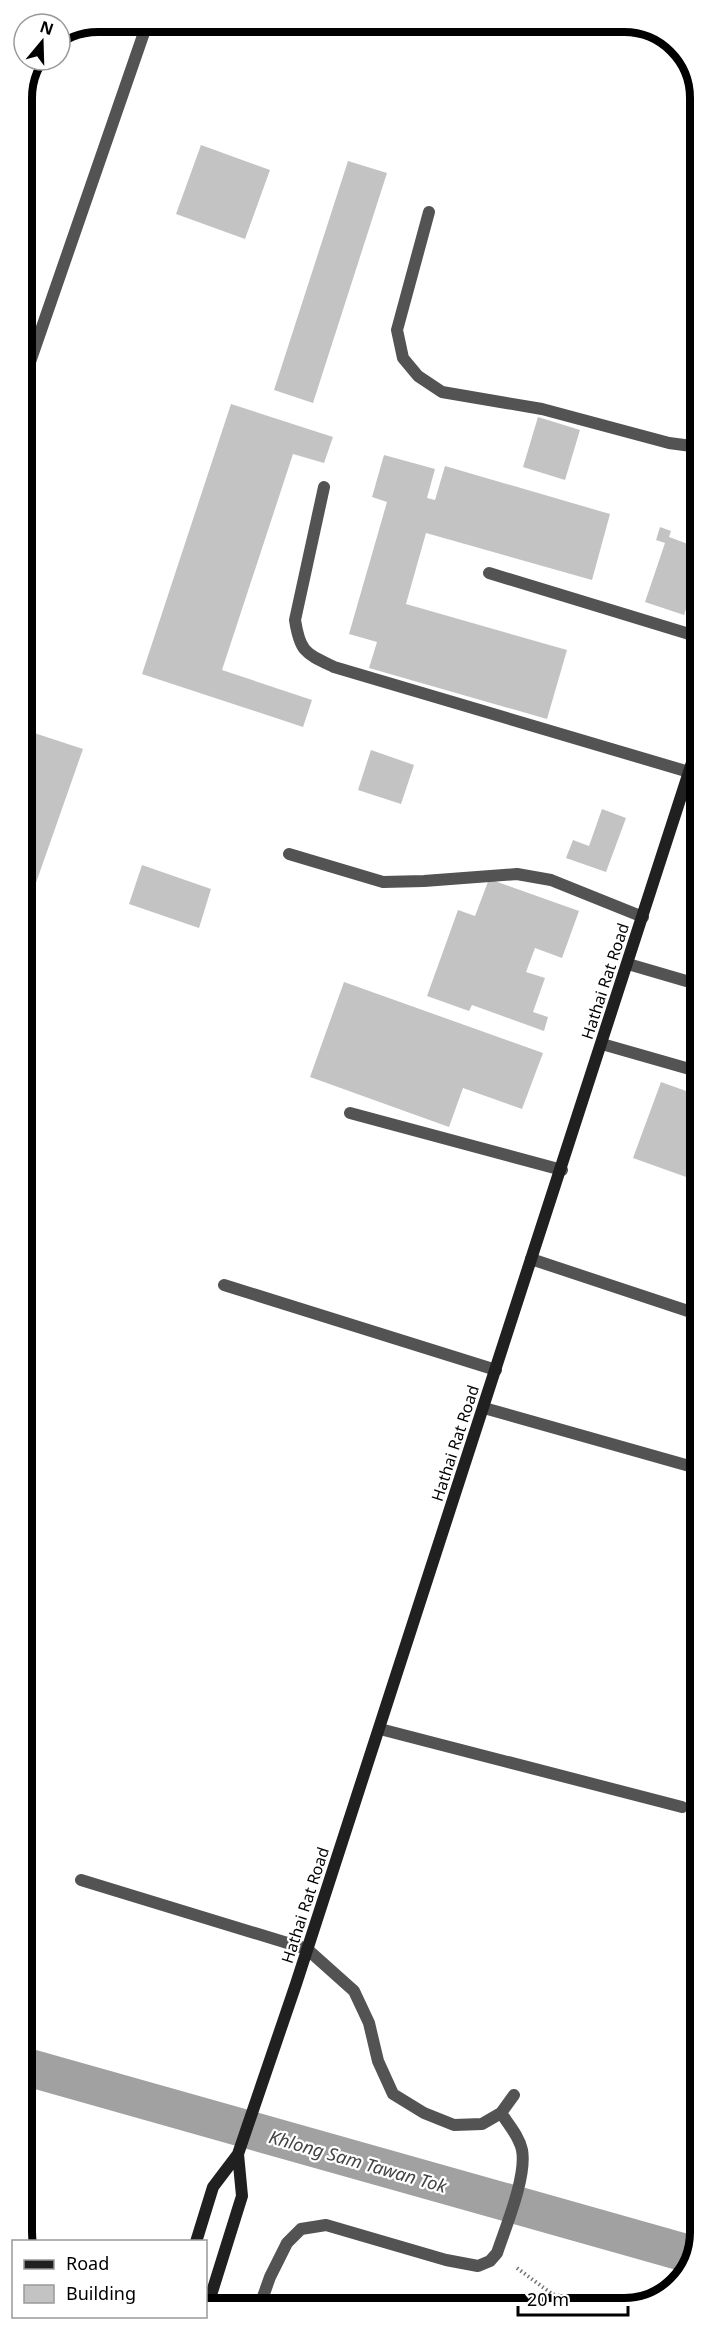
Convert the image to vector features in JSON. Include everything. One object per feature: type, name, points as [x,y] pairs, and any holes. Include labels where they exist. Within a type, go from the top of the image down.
[{"type":"main road","name":"Hathai Rat Road","points":[[196,2240],[213,2187],[238,2154],[284,2019],[562,1170],[690,768]]},
{"type":"main road","name":"Hathai Rat Road","points":[[210,2298],[242,2196],[238,2154]]},
{"type":"street","points":[[32,356],[144,32]]},
{"type":"street","points":[[429,212],[397,330],[403,358],[418,376],[442,392],[542,409],[669,443],[690,446]]},
{"type":"street","points":[[324,487],[295,620],[298,640],[307,654],[334,667],[689,771]]},
{"type":"street","points":[[489,573],[690,634]]},
{"type":"street","points":[[685,786],[690,788]]},
{"type":"street","points":[[289,854],[383,882],[517,874],[551,880],[643,917]]},
{"type":"street","points":[[628,964],[690,982]]},
{"type":"street","points":[[602,1044],[690,1069]]},
{"type":"street","points":[[350,1113],[562,1170]]},
{"type":"street","points":[[531,1259],[690,1312]]},
{"type":"street","points":[[224,1284],[496,1370]]},
{"type":"street","points":[[484,1408],[690,1466]]},
{"type":"street","points":[[380,1729],[682,1807]]},
{"type":"street","points":[[81,1880],[307,1949],[354,1991],[369,2022],[378,2061],[393,2094],[423,2113],[454,2125],[482,2124],[501,2113],[514,2096]]},
{"type":"street","points":[[263,2298],[287,2243],[301,2229],[326,2225],[446,2260],[478,2266],[490,2261],[497,2253],[523,2170],[522,2150],[518,2137],[501,2113]]},
{"type":"path","points":[[497,2253],[552,2294],[568,2298]]},
{"type":"building","points":[[201,145],[270,170],[245,239],[176,214]]},
{"type":"building","points":[[348,161],[387,173],[313,403],[274,390]]},
{"type":"building","points":[[231,404],[333,437],[324,463],[293,454],[222,670],[312,700],[303,727],[142,674]]},
{"type":"building","points":[[538,417],[580,430],[565,480],[523,467]]},
{"type":"building","points":[[384,455],[435,469],[427,498],[435,500],[445,466],[610,514],[592,580],[426,533],[406,604],[567,650],[547,719],[369,668],[377,642],[349,634],[387,502],[372,497]]},
{"type":"building","points":[[660,527],[671,531],[669,537],[690,545],[690,597],[684,615],[645,602],[665,543],[656,540]]},
{"type":"building","points":[[32,732],[83,749],[32,894]]},
{"type":"building","points":[[371,750],[414,765],[401,804],[358,790]]},
{"type":"building","points":[[602,809],[626,818],[606,872],[566,858],[573,840],[589,846]]},
{"type":"building","points":[[142,865],[211,889],[199,928],[129,904]]},
{"type":"building","points":[[489,879],[579,911],[562,958],[535,948],[526,972],[545,978],[533,1012],[548,1017],[544,1031],[472,1005],[469,1011],[427,996],[458,910],[475,916]]},
{"type":"building","points":[[344,982],[543,1053],[522,1109],[463,1088],[449,1127],[310,1077]]},
{"type":"building","points":[[661,1082],[690,1092],[690,1178],[633,1158]]},
{"type":"waterway","name":"Khlong Sam Tawan Tok","points":[[32,2069],[687,2253]]}]
